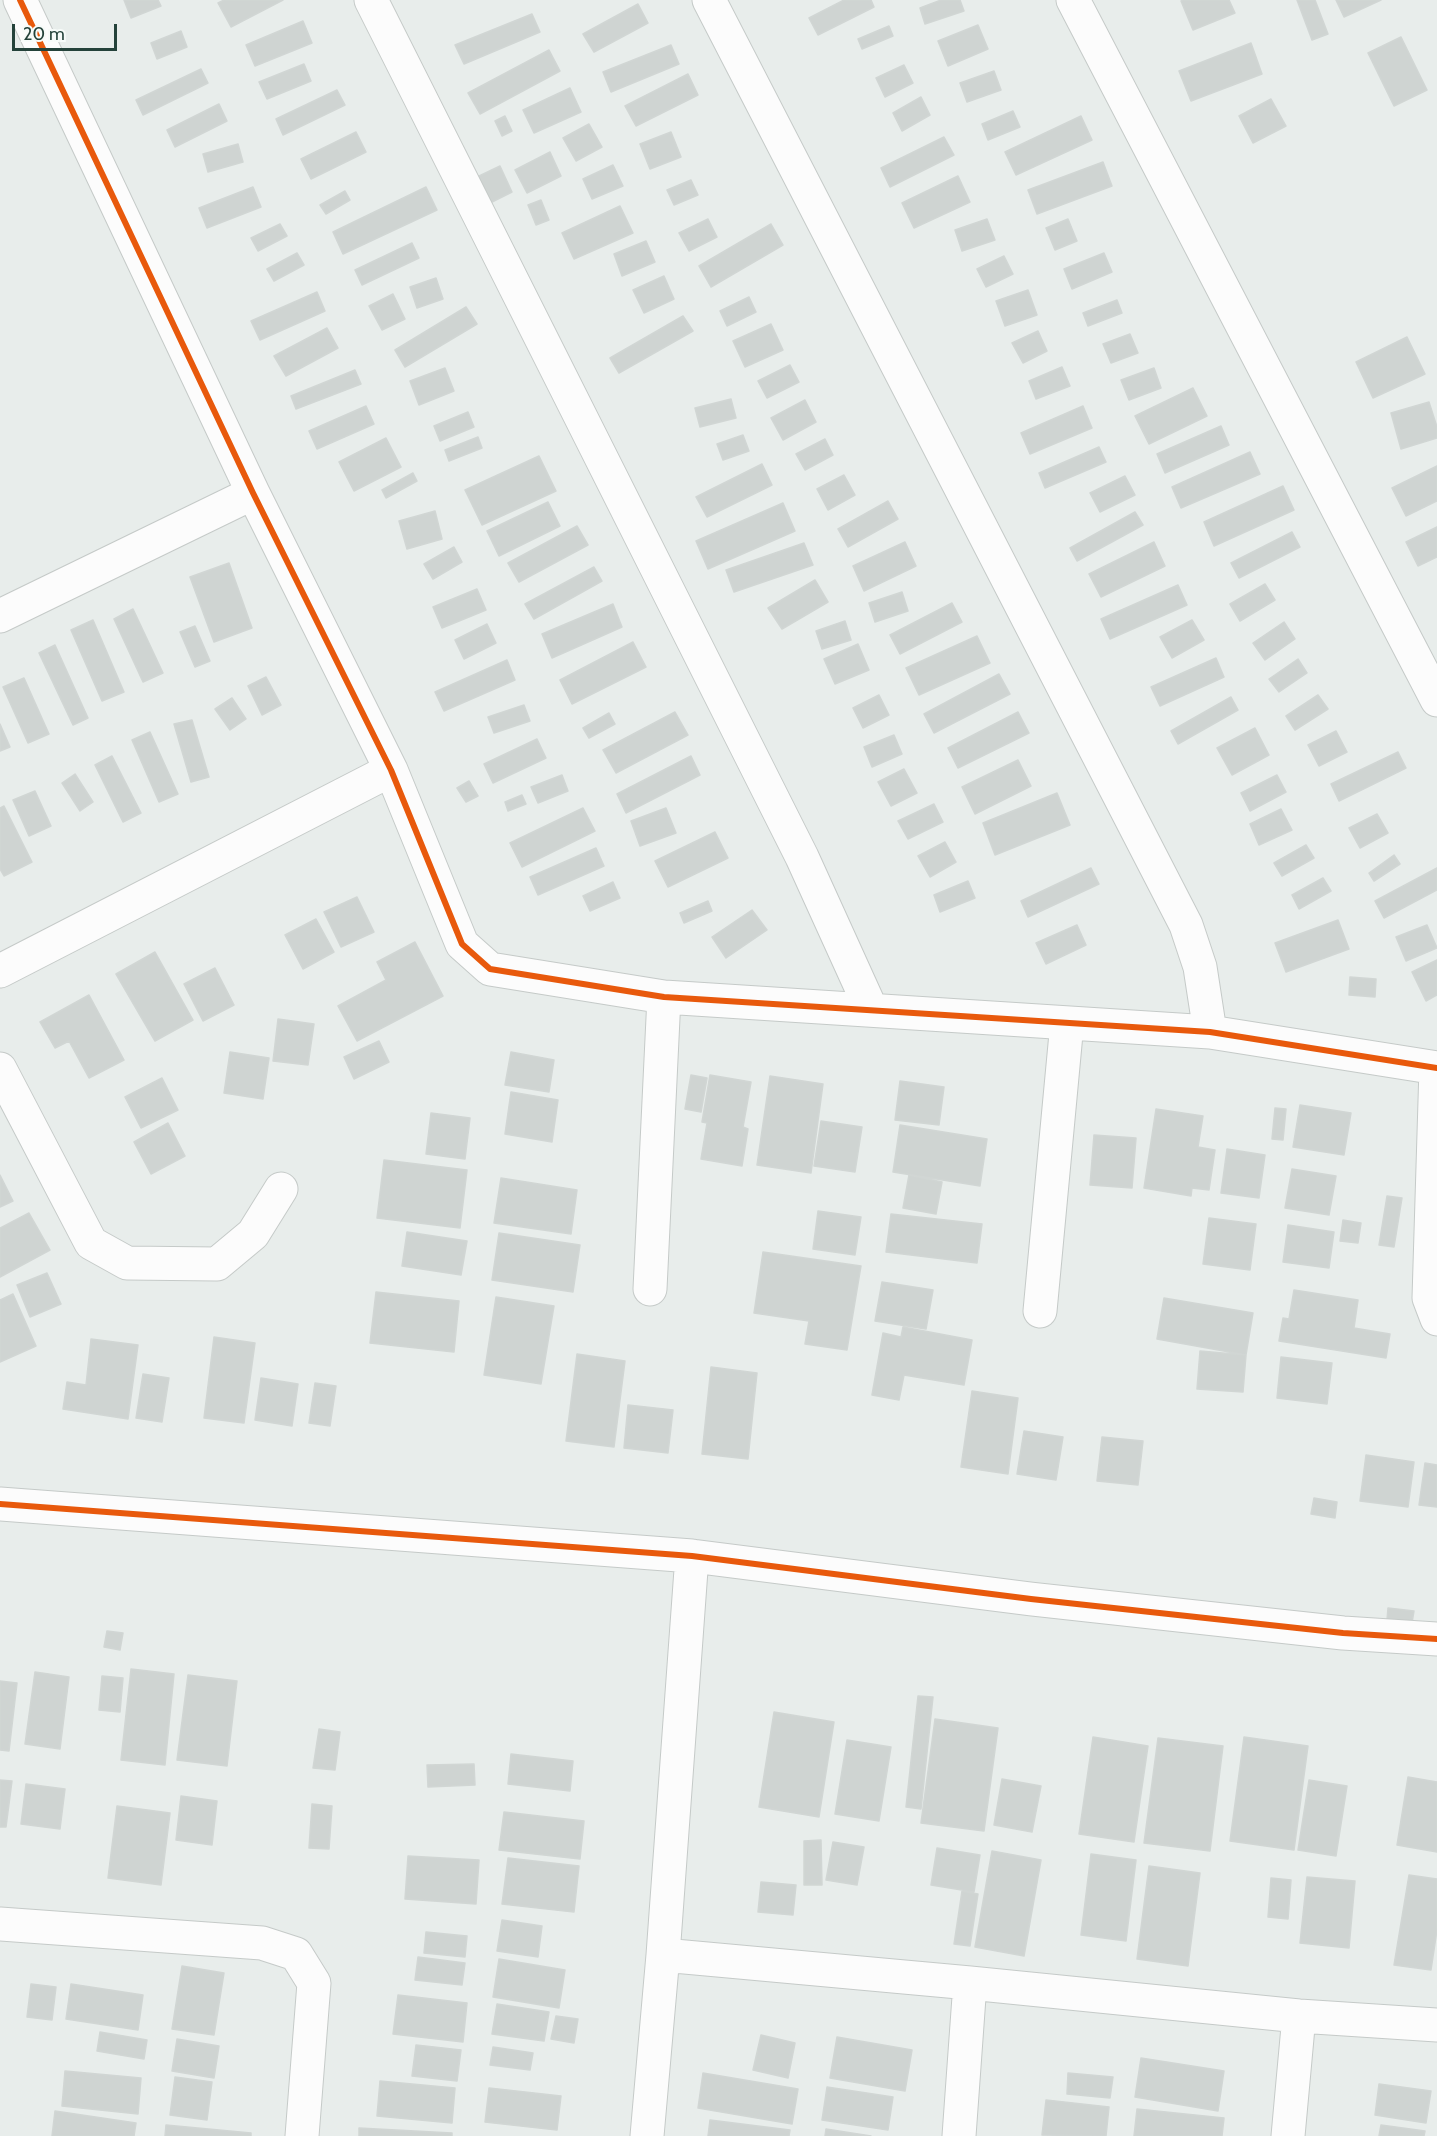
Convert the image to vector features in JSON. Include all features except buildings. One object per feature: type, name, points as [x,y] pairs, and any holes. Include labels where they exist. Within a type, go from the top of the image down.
[{"type":"street","points":[[20,0],[253,493],[390,771],[462,944],[490,969],[664,997],[1210,1032],[1437,1068],[1429,1298],[1437,1318]]},
{"type":"street","points":[[371,0],[796,847],[871,1009]]},
{"type":"street","points":[[709,0],[1186,925],[1200,967],[1210,1032]]},
{"type":"street","points":[[1073,0],[1437,700]]},
{"type":"street","points":[[0,616],[253,493]]},
{"type":"street","points":[[0,971],[390,771]]},
{"type":"street","points":[[650,1289],[664,997]]},
{"type":"street","points":[[1040,1311],[1067,1023]]},
{"type":"street","points":[[0,1069],[91,1243],[127,1263],[217,1264],[253,1234],[281,1190]]},
{"type":"street","points":[[0,1504],[692,1556],[1042,1600],[1343,1633],[1437,1639]]},
{"type":"street","points":[[647,2136],[663,1956],[692,1556]]},
{"type":"street","points":[[0,1927],[262,1943],[296,1954],[314,1983],[302,2136]]},
{"type":"street","points":[[663,1956],[970,1983],[1299,2016],[1437,2025]]},
{"type":"street","points":[[959,2136],[970,1983]]},
{"type":"street","points":[[1288,2136],[1299,2016]]},
{"type":"cycle path","points":[[20,0],[253,493],[391,770],[462,944],[490,969],[664,997],[1210,1032],[1437,1068]]},
{"type":"cycle path","points":[[0,1504],[692,1556],[1031,1599],[1343,1633],[1437,1639]]}]
